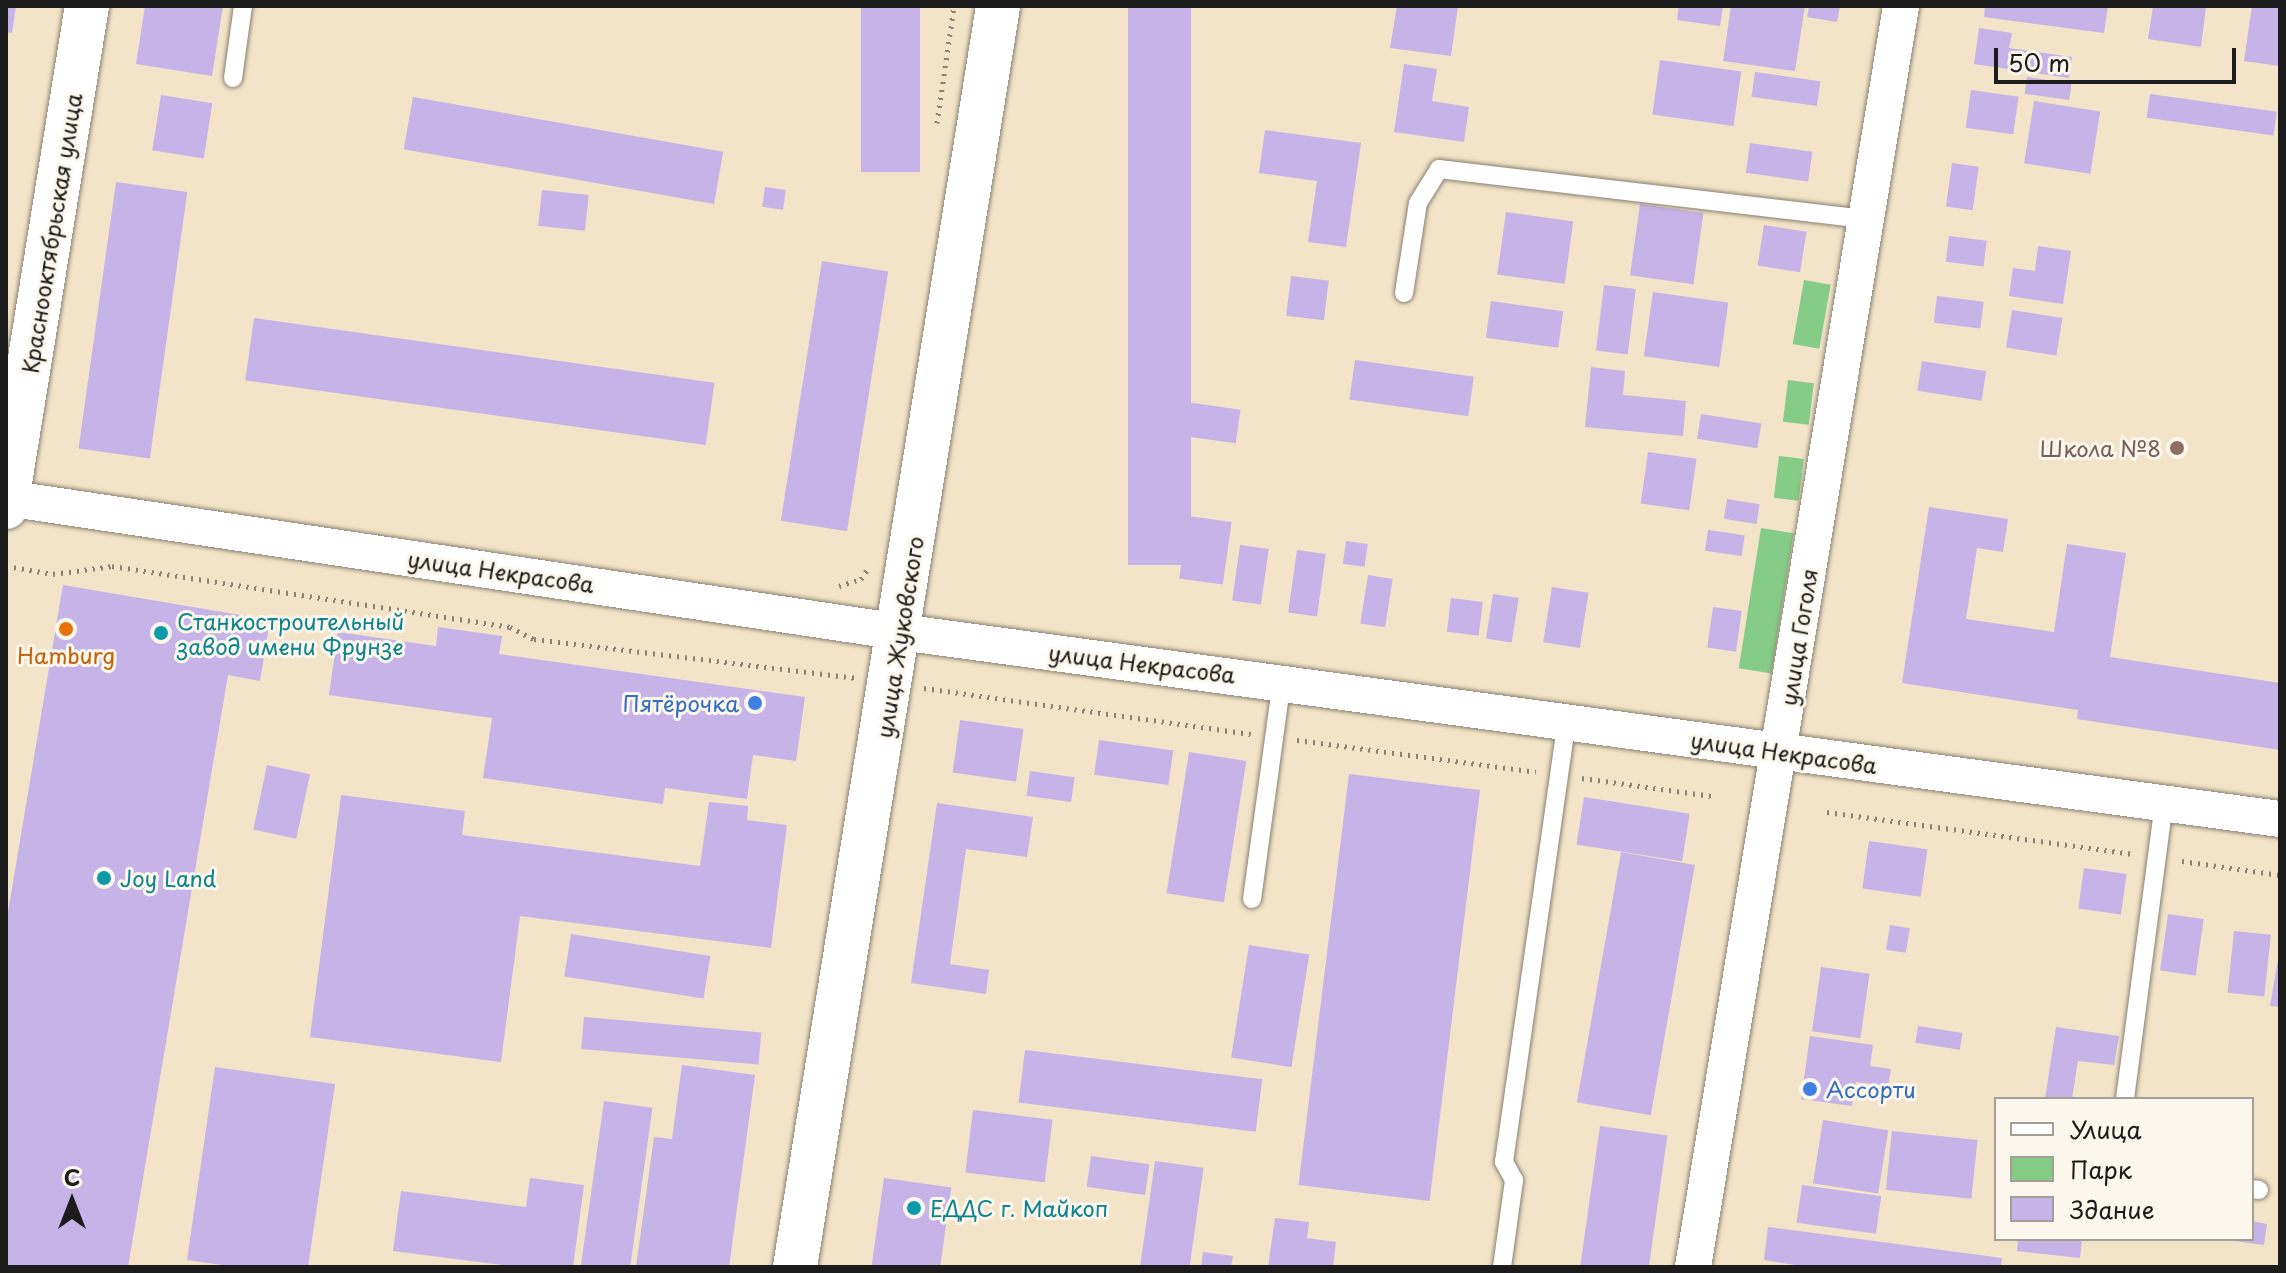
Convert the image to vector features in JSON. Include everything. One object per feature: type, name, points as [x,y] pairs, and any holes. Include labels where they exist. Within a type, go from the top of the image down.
[{"type":"street","name":"Краснооктябрьская улица","points":[[6,501],[87,6]]},
{"type":"street","name":"улица Жуковского","points":[[795,1267],[900,632],[998,6]]},
{"type":"street","name":"улица Гоголя","points":[[1693,1267],[1901,6]]},
{"type":"street","name":"улица Некрасова","points":[[6,501],[900,632],[1282,681],[2280,819]]},
{"type":"lane","points":[[233,78],[243,6]]},
{"type":"lane","points":[[1404,293],[1418,203],[1439,169],[1866,219]]},
{"type":"lane","points":[[1252,899],[1282,681]]},
{"type":"lane","points":[[1502,1267],[1514,1180],[1504,1162],[1567,722]]},
{"type":"lane","points":[[2125,1097],[2164,804]]},
{"type":"path","points":[[936,132],[954,6]]},
{"type":"path","points":[[828,585],[843,587],[861,579],[875,556]]},
{"type":"path","points":[[1827,812],[2280,875]]},
{"type":"green space","points":[[1804,280],[1831,285],[1819,349],[1793,344]]},
{"type":"green space","points":[[1788,380],[1814,383],[1809,425],[1783,422]]},
{"type":"green space","points":[[1779,456],[1804,459],[1799,501],[1774,498]]},
{"type":"green space","points":[[1761,528],[1794,533],[1771,673],[1739,668]]},
{"type":"building","points":[[6,6],[16,6],[12,33],[6,32]]},
{"type":"building","points":[[145,6],[223,6],[212,76],[136,64]]},
{"type":"building","points":[[861,6],[920,6],[920,172],[861,172]]},
{"type":"building","points":[[1128,6],[1191,6],[1191,565],[1128,565]]},
{"type":"building","points":[[1397,6],[1458,6],[1451,56],[1390,48]]},
{"type":"building","points":[[1679,6],[1723,6],[1720,26],[1677,20]]},
{"type":"building","points":[[1731,6],[1805,6],[1795,71],[1723,61]]},
{"type":"building","points":[[1809,6],[1840,6],[1837,22],[1807,17]]},
{"type":"building","points":[[1985,6],[2108,6],[2104,33],[1984,17]]},
{"type":"building","points":[[2153,6],[2206,6],[2201,47],[2148,39]]},
{"type":"building","points":[[2252,6],[2280,6],[2280,66],[2244,61]]},
{"type":"building","points":[[1979,28],[2012,33],[2009,48],[2072,57],[2069,78],[1974,64]]},
{"type":"building","points":[[1660,60],[1741,71],[1734,126],[1652,114]]},
{"type":"building","points":[[1404,64],[1437,69],[1432,101],[1469,107],[1464,142],[1394,132]]},
{"type":"building","points":[[1755,72],[1820,81],[1817,106],[1752,97]]},
{"type":"building","points":[[2027,77],[2072,83],[2069,100],[2025,94]]},
{"type":"building","points":[[1971,90],[2019,97],[2013,134],[1966,128]]},
{"type":"building","points":[[2150,94],[2277,112],[2273,136],[2147,118]]},
{"type":"building","points":[[161,95],[212,103],[204,158],[152,150]]},
{"type":"building","points":[[413,97],[723,152],[714,204],[404,149]]},
{"type":"building","points":[[2034,101],[2100,111],[2090,174],[2024,163]]},
{"type":"building","points":[[1265,130],[1361,143],[1346,247],[1308,242],[1317,181],[1259,173]]},
{"type":"building","points":[[1750,143],[1812,152],[1808,181],[1746,173]]},
{"type":"building","points":[[1952,163],[1979,167],[1973,210],[1946,207]]},
{"type":"building","points":[[116,182],[187,192],[150,458],[79,448]]},
{"type":"building","points":[[765,187],[786,190],[783,210],[762,207]]},
{"type":"building","points":[[542,190],[589,195],[585,231],[538,226]]},
{"type":"building","points":[[1640,204],[1703,213],[1693,284],[1630,275]]},
{"type":"building","points":[[1506,212],[1573,221],[1565,284],[1497,274]]},
{"type":"building","points":[[1764,225],[1806,232],[1800,272],[1758,265]]},
{"type":"building","points":[[1949,236],[1987,241],[1984,266],[1946,262]]},
{"type":"building","points":[[2038,246],[2071,251],[2063,304],[2009,296],[2013,268],[2035,271]]},
{"type":"building","points":[[822,261],[888,271],[847,531],[781,521]]},
{"type":"building","points":[[1291,276],[1329,281],[1324,320],[1286,316]]},
{"type":"building","points":[[1604,285],[1636,289],[1628,354],[1596,351]]},
{"type":"building","points":[[1653,292],[1728,303],[1719,367],[1644,356]]},
{"type":"building","points":[[1937,296],[1984,302],[1980,329],[1934,323]]},
{"type":"building","points":[[1491,301],[1563,311],[1558,348],[1486,338]]},
{"type":"building","points":[[2012,310],[2062,318],[2056,356],[2006,348]]},
{"type":"building","points":[[254,318],[714,383],[706,445],[245,380]]},
{"type":"building","points":[[1355,360],[1474,377],[1468,416],[1349,400]]},
{"type":"building","points":[[1922,361],[1986,371],[1982,401],[1917,391]]},
{"type":"building","points":[[1591,367],[1625,371],[1623,395],[1686,401],[1683,436],[1585,427]]},
{"type":"building","points":[[1186,402],[1240,410],[1236,443],[1181,436]]},
{"type":"building","points":[[1701,414],[1761,424],[1757,448],[1697,439]]},
{"type":"building","points":[[1648,452],[1697,459],[1689,510],[1641,503]]},
{"type":"building","points":[[1727,499],[1760,504],[1756,524],[1724,519]]},
{"type":"building","points":[[1929,507],[2008,519],[2003,552],[1977,548],[1966,619],[2054,632],[2067,544],[2126,553],[2110,657],[2280,683],[2280,750],[2077,719],[2078,710],[1902,683]]},
{"type":"building","points":[[1188,516],[1232,522],[1223,585],[1179,578]]},
{"type":"building","points":[[1708,530],[1745,535],[1742,556],[1705,551]]},
{"type":"building","points":[[1346,541],[1368,544],[1365,567],[1343,564]]},
{"type":"building","points":[[1240,545],[1269,549],[1261,604],[1232,600]]},
{"type":"building","points":[[1297,550],[1326,554],[1317,616],[1288,612]]},
{"type":"building","points":[[1368,575],[1393,579],[1385,627],[1360,623]]},
{"type":"building","points":[[63,585],[270,620],[260,681],[228,675],[128,1267],[6,1267],[6,924]]},
{"type":"building","points":[[1552,587],[1589,593],[1580,648],[1543,642]]},
{"type":"building","points":[[1493,594],[1519,598],[1512,643],[1486,638]]},
{"type":"building","points":[[1451,598],[1483,602],[1479,636],[1447,632]]},
{"type":"building","points":[[1713,607],[1742,611],[1736,652],[1707,648]]},
{"type":"building","points":[[438,627],[502,636],[499,654],[805,697],[796,761],[753,755],[747,799],[665,788],[663,804],[483,778],[492,718],[329,695],[338,632],[436,646]]},
{"type":"building","points":[[960,720],[1023,729],[1016,781],[953,772]]},
{"type":"building","points":[[1099,740],[1173,750],[1168,785],[1094,775]]},
{"type":"building","points":[[1189,752],[1246,761],[1224,902],[1167,893]]},
{"type":"building","points":[[267,765],[310,774],[296,839],[253,830]]},
{"type":"building","points":[[1030,771],[1075,777],[1071,802],[1027,796]]},
{"type":"building","points":[[1349,774],[1480,790],[1430,1201],[1299,1185]]},
{"type":"building","points":[[341,795],[465,811],[462,835],[700,866],[709,802],[748,806],[747,820],[787,825],[771,948],[520,916],[501,1062],[310,1037]]},
{"type":"building","points":[[1584,797],[1690,814],[1682,861],[1576,844]]},
{"type":"building","points":[[937,803],[1033,817],[1027,857],[966,849],[950,964],[989,970],[986,994],[911,983]]},
{"type":"building","points":[[1869,841],[1927,849],[1921,897],[1862,889]]},
{"type":"building","points":[[1621,852],[1695,865],[1651,1115],[1577,1102]]},
{"type":"building","points":[[2084,868],[2127,874],[2121,915],[2078,909]]},
{"type":"building","points":[[2168,914],[2204,919],[2196,975],[2160,970]]},
{"type":"building","points":[[1890,925],[1910,928],[1906,953],[1886,950]]},
{"type":"building","points":[[2234,931],[2271,935],[2264,997],[2228,993]]},
{"type":"building","points":[[571,934],[710,956],[704,999],[564,976]]},
{"type":"building","points":[[1249,945],[1309,955],[1291,1067],[1231,1058]]},
{"type":"building","points":[[2280,948],[2280,1007],[2270,1006]]},
{"type":"building","points":[[1821,967],[1870,974],[1860,1038],[1812,1031]]},
{"type":"building","points":[[584,1017],[761,1033],[759,1064],[581,1049]]},
{"type":"building","points":[[1918,1026],[1962,1033],[1960,1050],[1915,1043]]},
{"type":"building","points":[[2056,1027],[2119,1036],[2114,1065],[2078,1061],[2072,1097],[2045,1097]]},
{"type":"building","points":[[1810,1036],[1873,1045],[1870,1066],[1891,1069],[1888,1086],[1856,1082],[1852,1106],[1801,1099]]},
{"type":"building","points":[[1025,1050],[1262,1079],[1256,1132],[1019,1103]]},
{"type":"building","points":[[682,1065],[755,1075],[729,1267],[636,1267],[654,1137],[672,1139]]},
{"type":"building","points":[[215,1067],[335,1084],[308,1267],[236,1267],[187,1260]]},
{"type":"building","points":[[604,1101],[653,1108],[630,1267],[581,1267]]},
{"type":"building","points":[[973,1110],[1052,1120],[1045,1182],[965,1173]]},
{"type":"building","points":[[1823,1120],[1888,1130],[1878,1194],[1813,1183]]},
{"type":"building","points":[[1600,1126],[1667,1135],[1649,1267],[1580,1267]]},
{"type":"building","points":[[1892,1131],[1978,1140],[1971,1199],[1886,1190]]},
{"type":"building","points":[[1091,1156],[1149,1164],[1145,1195],[1087,1187]]},
{"type":"building","points":[[1155,1161],[1204,1168],[1190,1267],[1140,1267]]},
{"type":"building","points":[[530,1178],[584,1185],[573,1267],[517,1267],[393,1251],[401,1191],[526,1207]]},
{"type":"building","name":"ЕДДС г. Майкоп","points":[[884,1178],[951,1187],[940,1267],[871,1267]]},
{"type":"building","points":[[1802,1185],[1881,1196],[1876,1234],[1797,1223]]},
{"type":"building","points":[[1275,1218],[1309,1222],[1307,1238],[1336,1242],[1333,1267],[1268,1267]]},
{"type":"building","points":[[2254,1221],[2267,1224],[2264,1245],[2234,1241],[2254,1241]]},
{"type":"building","points":[[1768,1227],[2002,1258],[2001,1267],[1808,1267],[1764,1260]]},
{"type":"building","points":[[2018,1241],[2082,1241],[2080,1258],[2017,1251]]},
{"type":"building","points":[[1203,1252],[1233,1256],[1231,1267],[1201,1267]]},
{"type":"place","name":"Школа №8","points":[[2177,448]]},
{"type":"place","name":"Hamburg","points":[[66,629]]},
{"type":"place","name":"Станкостроительный завод имени Фрунзе","points":[[161,633]]},
{"type":"place","name":"Пятёрочка","points":[[755,703]]},
{"type":"place","name":"Joy Land","points":[[104,878]]},
{"type":"place","name":"Ассорти","points":[[1810,1089]]},
{"type":"place","name":"ЕДДС г. Майкоп","points":[[914,1208]]}]
